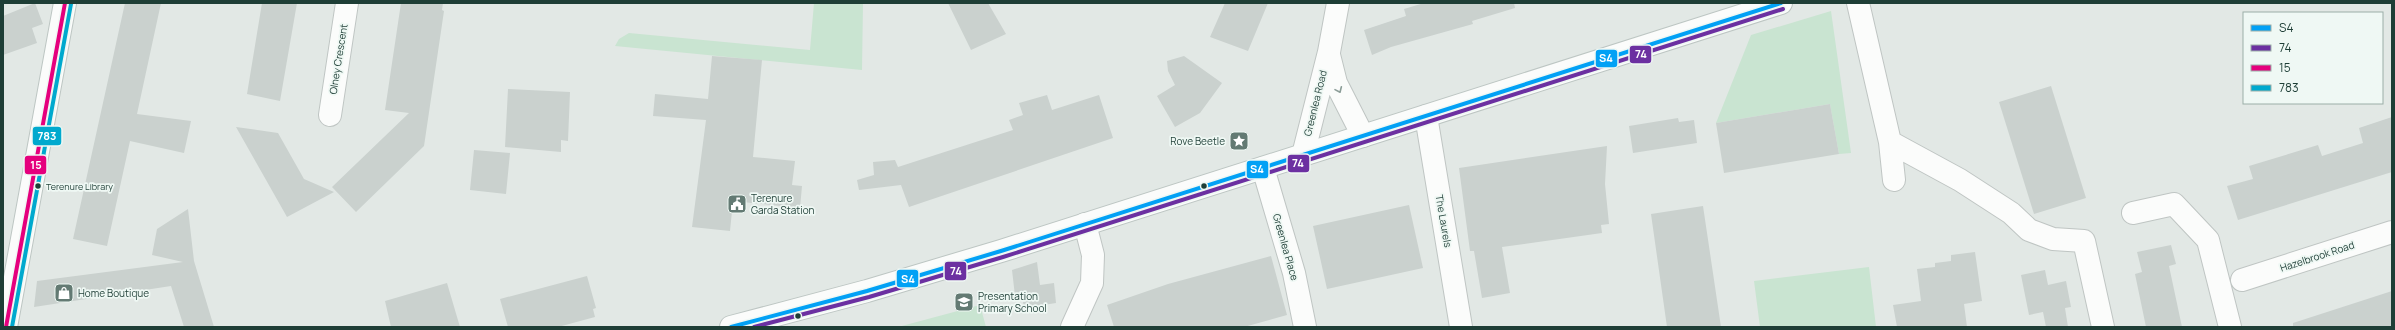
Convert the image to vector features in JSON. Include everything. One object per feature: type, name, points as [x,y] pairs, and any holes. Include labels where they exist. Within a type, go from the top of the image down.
[{"type":"street","points":[[6,327],[65,3]]},
{"type":"street","name":"Olney Crescent","points":[[330,115],[347,3]]},
{"type":"street","name":"Greenlea Road","points":[[1303,155],[1329,52],[1338,3]]},
{"type":"street","points":[[731,327],[867,291],[1085,224],[1781,3]]},
{"type":"street","points":[[1858,3],[1890,142],[1894,180]]},
{"type":"street","name":"Greenlea Road","points":[[1329,52],[1336,83],[1363,136]]},
{"type":"street","name":"The Laurels","points":[[1426,116],[1461,327]]},
{"type":"street","points":[[1890,142],[1960,180],[2011,214],[2028,230],[2053,239],[2084,241],[2103,327]]},
{"type":"street","name":"Greenlea Place","points":[[1263,168],[1294,273],[1305,327]]},
{"type":"street","points":[[2133,213],[2174,204],[2208,240],[2230,327]]},
{"type":"street","points":[[1072,327],[1092,283],[1094,255],[1085,224]]},
{"type":"street","name":"Hazelbrook Road","points":[[2242,280],[2392,232]]},
{"type":"green space","points":[[814,3],[863,3],[862,70],[615,46],[619,39],[629,33],[810,50]]},
{"type":"green space","points":[[1831,11],[1851,153],[1839,154],[1830,104],[1716,123],[1751,35]]},
{"type":"green space","points":[[1869,267],[1876,327],[1760,327],[1754,281]]},
{"type":"green space","points":[[980,305],[986,327],[898,327]]},
{"type":"building","points":[[35,3],[43,24],[32,28],[37,43],[3,55],[3,16]]},
{"type":"building","points":[[125,3],[161,3],[137,114],[191,121],[184,153],[130,141],[107,246],[73,239]]},
{"type":"building","points":[[262,3],[297,3],[280,101],[247,94]]},
{"type":"building","points":[[401,3],[443,3],[442,10],[444,11],[424,146],[356,212],[332,187],[409,113],[385,110]]},
{"type":"building","points":[[948,3],[988,3],[1006,34],[971,50]]},
{"type":"building","points":[[1225,3],[1268,3],[1248,51],[1210,37]]},
{"type":"building","points":[[1424,3],[1514,3],[1515,8],[1472,21],[1473,24],[1391,47],[1372,55],[1364,30],[1406,16],[1404,9]]},
{"type":"building","points":[[712,56],[762,60],[753,157],[795,161],[792,185],[802,186],[800,208],[733,201],[730,231],[692,227],[706,120],[653,116],[655,94],[708,99]]},
{"type":"building","points":[[1184,56],[1222,83],[1200,113],[1175,127],[1157,96],[1175,85],[1168,71],[1167,61]]},
{"type":"building","points":[[2051,86],[2086,198],[2034,214],[1999,102]]},
{"type":"building","points":[[508,89],[570,92],[568,141],[561,140],[561,152],[505,147]]},
{"type":"building","points":[[1047,95],[1052,110],[1099,95],[1113,138],[909,207],[901,185],[859,190],[857,180],[874,175],[873,162],[895,160],[898,167],[1013,130],[1009,120],[1023,115],[1019,103]]},
{"type":"building","points":[[1830,104],[1839,154],[1724,173],[1716,123]]},
{"type":"building","points":[[2392,117],[2392,172],[2238,220],[2227,186],[2253,179],[2249,166],[2318,145],[2322,156],[2363,143],[2359,128]]},
{"type":"building","points":[[1678,118],[1679,122],[1694,120],[1697,143],[1633,153],[1629,126]]},
{"type":"building","points":[[236,127],[278,133],[304,179],[334,192],[287,217]]},
{"type":"building","points":[[1607,146],[1605,184],[1609,224],[1601,225],[1602,233],[1502,247],[1510,293],[1482,298],[1474,251],[1470,251],[1459,168]]},
{"type":"building","points":[[474,150],[510,153],[506,194],[470,190]]},
{"type":"building","points":[[1409,205],[1423,268],[1327,289],[1313,226]]},
{"type":"building","points":[[1703,206],[1721,327],[1667,327],[1651,214]]},
{"type":"building","points":[[188,209],[194,261],[214,327],[184,327],[171,286],[34,307],[37,281],[183,262],[152,255],[157,229]]},
{"type":"building","points":[[2171,245],[2176,264],[2169,266],[2182,327],[2146,327],[2135,274],[2142,272],[2137,252]]},
{"type":"building","points":[[1975,252],[1982,301],[1964,304],[1967,327],[1897,327],[1893,305],[1921,301],[1917,269],[1935,267],[1935,263],[1951,261],[1951,255]]},
{"type":"building","points":[[1271,256],[1287,315],[1244,327],[1114,327],[1107,305],[1168,284]]},
{"type":"building","points":[[1037,262],[1040,285],[1054,283],[1056,303],[1024,308],[1022,296],[1015,296],[1012,270]]},
{"type":"building","points":[[2045,270],[2048,285],[2066,281],[2071,307],[2065,308],[2068,327],[2046,327],[2043,312],[2029,315],[2021,275]]},
{"type":"building","points":[[587,276],[596,308],[593,309],[595,317],[558,327],[508,327],[500,299]]},
{"type":"building","points":[[447,283],[460,327],[391,327],[385,301]]},
{"type":"building","points":[[2392,291],[2392,327],[2293,327],[2293,323]]},
{"type":"transit line","name":"15","points":[[6,327],[65,3]]},
{"type":"transit line","name":"S4","points":[[731,327],[867,291],[1001,251],[1781,3]]},
{"type":"transit line","name":"783","points":[[12,327],[71,4]]},
{"type":"transit line","name":"74","points":[[754,327],[869,297],[1003,257],[1783,9]]},
{"type":"place","name":"Rove Beetle","points":[[1239,141]]},
{"type":"place","name":"Terenure Library","points":[[38,186]]},
{"type":"place","name":"Terenure Garda Station","points":[[737,204]]},
{"type":"place","name":"Home Boutique","points":[[64,293]]},
{"type":"place","name":"Presentation Primary School","points":[[964,302]]}]
